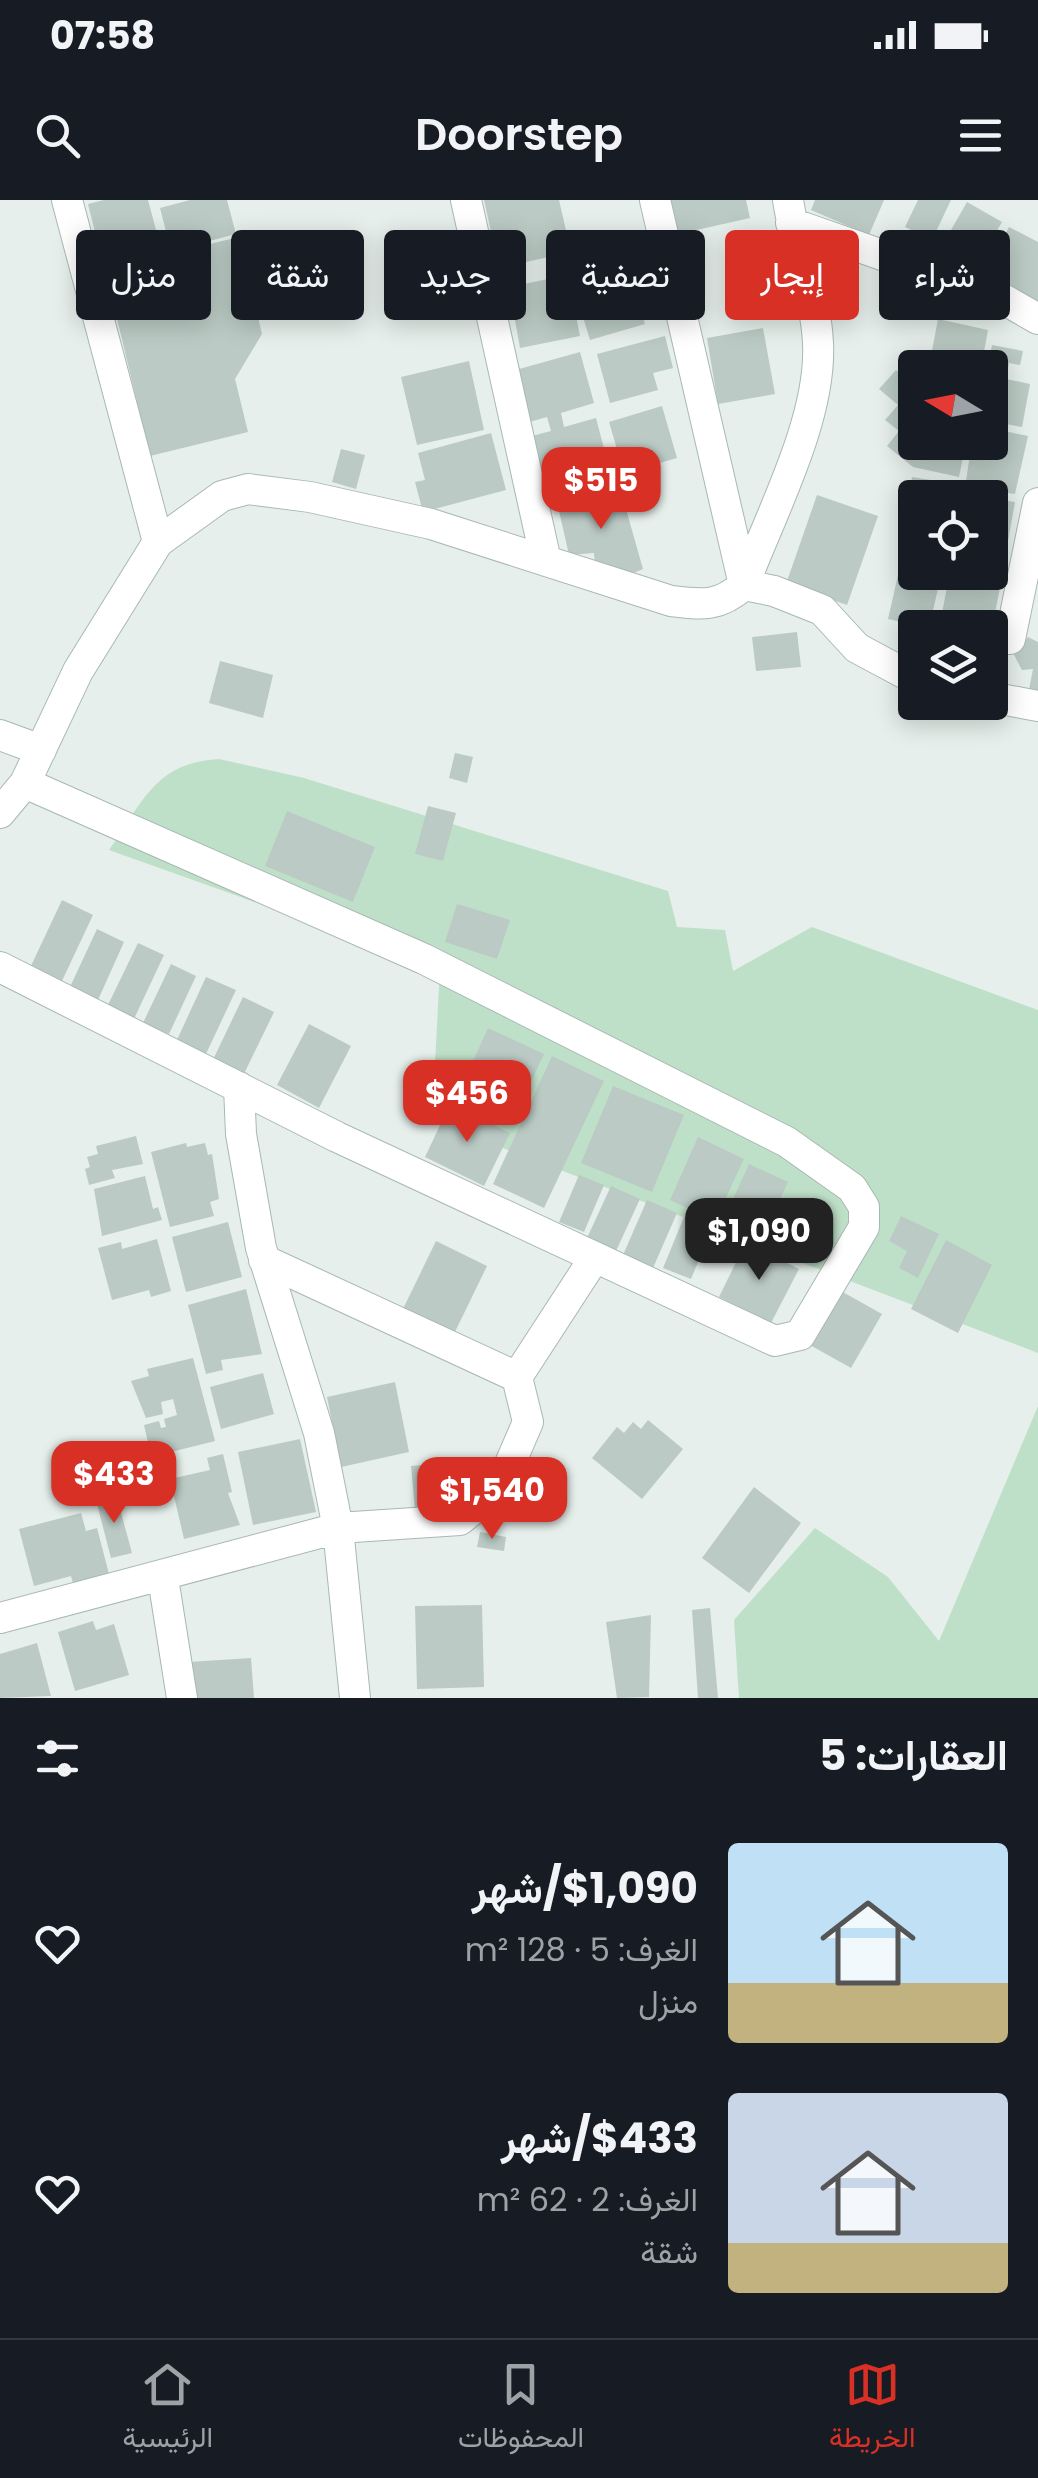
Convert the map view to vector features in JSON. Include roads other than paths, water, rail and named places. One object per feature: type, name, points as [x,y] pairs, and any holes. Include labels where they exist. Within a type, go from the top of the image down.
[{"type":"street","points":[[67,200],[158,542]]},
{"type":"street","points":[[466,200],[546,561]]},
{"type":"street","points":[[655,200],[744,585]]},
{"type":"street","points":[[0,813],[25,783],[78,670],[158,542],[222,496],[248,489],[310,497],[432,524],[671,601],[709,606],[727,600],[744,585],[808,415],[816,378],[818,341],[789,212]]},
{"type":"street","points":[[789,212],[996,295],[1038,319]]},
{"type":"street","points":[[1010,639],[1038,503]]},
{"type":"street","points":[[744,585],[774,590],[822,610],[856,648],[898,670]]},
{"type":"street","points":[[1008,700],[1038,706]]},
{"type":"street","points":[[0,736],[41,750]]},
{"type":"street","points":[[0,967],[239,1087],[775,1341],[800,1336],[864,1227],[864,1207],[852,1188],[788,1142],[424,959],[25,783]]},
{"type":"street","points":[[239,1087],[241,1134],[264,1260],[318,1433],[338,1528],[355,1698]]},
{"type":"street","points":[[0,1618],[163,1578],[338,1528],[460,1520],[500,1487],[528,1422],[518,1377],[596,1257]]},
{"type":"street","points":[[264,1260],[518,1377]]},
{"type":"street","points":[[163,1578],[182,1698]]}]
